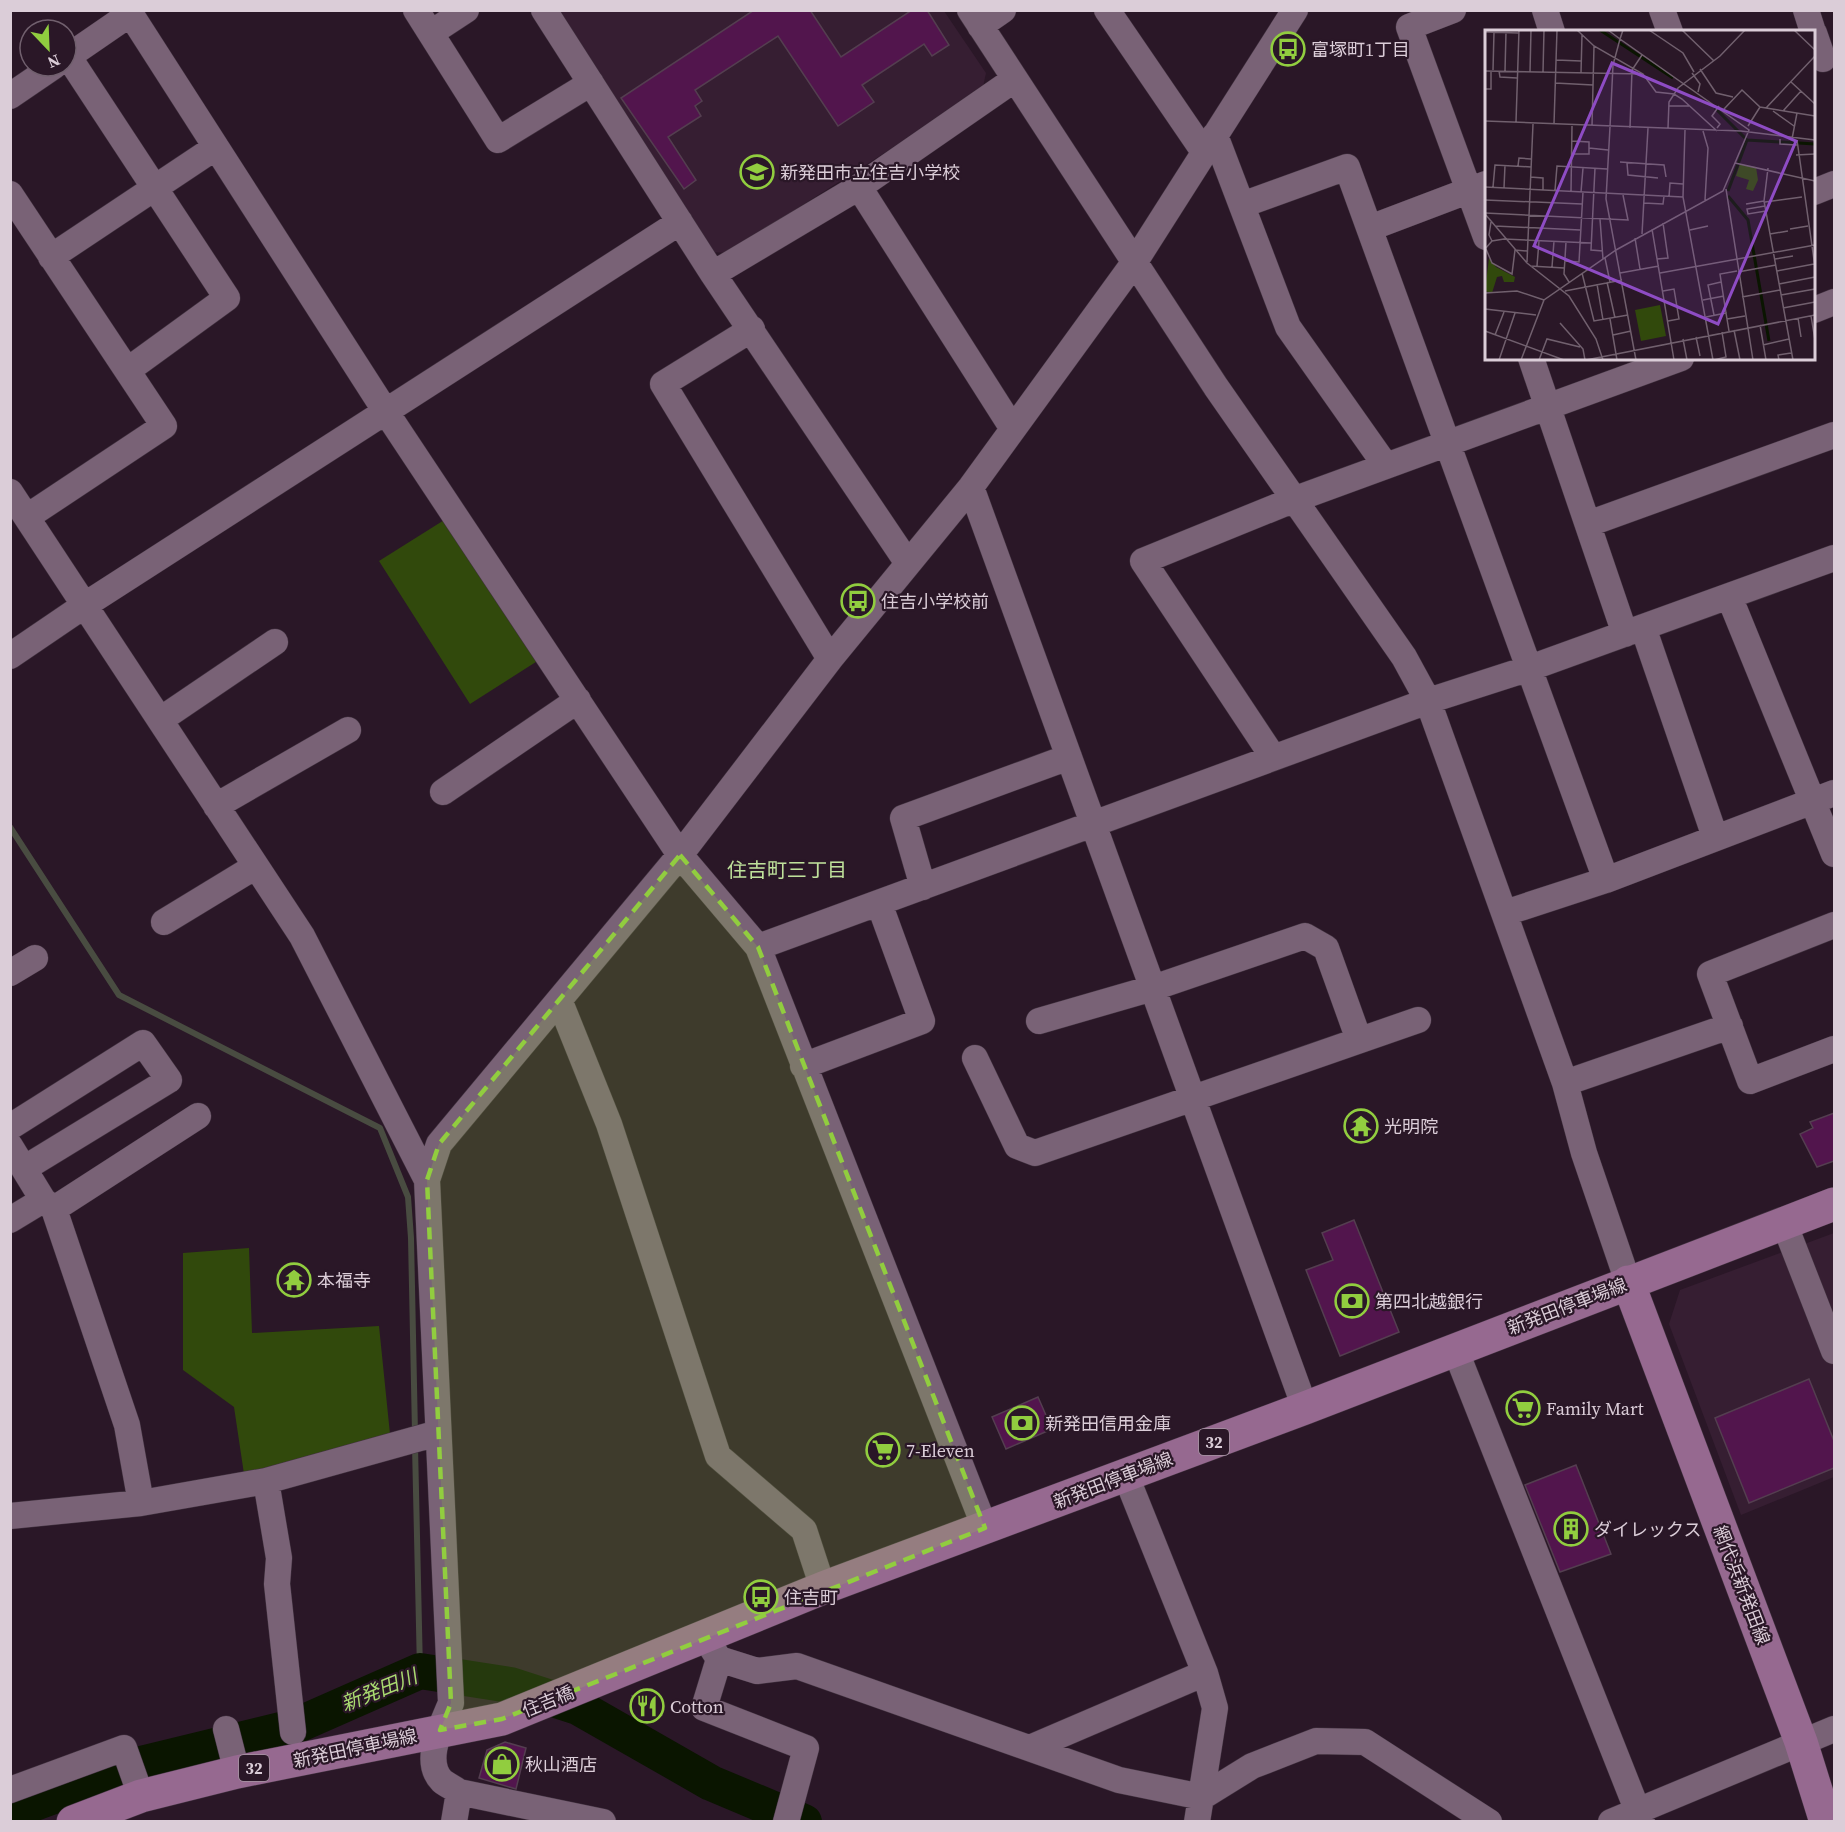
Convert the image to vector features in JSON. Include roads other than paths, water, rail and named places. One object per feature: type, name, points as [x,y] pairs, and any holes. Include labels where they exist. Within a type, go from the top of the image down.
[{"type":"main road","name":"新発田停車場線","points":[[594,1682],[712,1648],[823,1588],[1126,1476],[1834,1204]]},
{"type":"main road","name":"網代浜新発田線","points":[[1628,1282],[1801,1742],[1826,1821]]},
{"type":"main road","name":"住吉橋","points":[[502,1719],[594,1682]]},
{"type":"main road","name":"新発田停車場線","points":[[73,1821],[133,1774],[231,1749],[445,1717],[502,1719]]},
{"type":"street","points":[[416,10],[498,140],[591,83]]},
{"type":"street","points":[[430,33],[466,10]]},
{"type":"street","points":[[544,10],[712,274],[752,329],[907,562]]},
{"type":"street","points":[[1004,10],[975,18],[1136,260],[1216,387],[1404,657],[1428,701],[1565,1083],[1584,1153],[1628,1282]]},
{"type":"street","points":[[1107,10],[1210,143],[1242,205],[1288,327],[1386,466]]},
{"type":"street","points":[[603,1821],[459,1791],[441,1780],[433,1759],[445,1717],[448,1650],[427,1180],[440,1144],[680,855],[830,659],[970,487],[1136,260],[1295,10]]},
{"type":"street","points":[[1453,10],[1408,27],[1478,188],[1485,231]]},
{"type":"street","points":[[1545,10],[1551,30]]},
{"type":"street","points":[[1662,10],[1669,30]]},
{"type":"street","points":[[1806,10],[1812,30]]},
{"type":"street","points":[[78,49],[129,12],[386,412],[680,855],[758,947],[986,1528]]},
{"type":"street","points":[[1815,37],[1824,59]]},
{"type":"street","points":[[10,96],[36,78]]},
{"type":"street","points":[[76,78],[227,298],[128,370]]},
{"type":"street","points":[[712,274],[859,187],[1016,79]]},
{"type":"street","points":[[51,257],[216,147]]},
{"type":"street","points":[[1242,205],[1347,167],[1606,880]]},
{"type":"street","points":[[1815,192],[1834,184]]},
{"type":"street","points":[[859,187],[1013,429]]},
{"type":"street","points":[[1370,228],[1478,188]]},
{"type":"street","points":[[10,194],[164,426],[18,509],[85,605],[302,936],[427,1180]]},
{"type":"street","points":[[10,656],[85,605],[680,222]]},
{"type":"street","points":[[1815,310],[1834,302]]},
{"type":"street","points":[[752,329],[663,384],[830,659]]},
{"type":"street","points":[[1532,360],[1588,524],[1634,631],[1715,837]]},
{"type":"street","points":[[1273,757],[1143,561],[1293,500],[1676,360]]},
{"type":"street","points":[[1588,524],[1834,435]]},
{"type":"street","points":[[970,487],[1305,1408]]},
{"type":"street","points":[[758,947],[1094,826],[1273,757],[1428,701],[1530,668],[1834,558]]},
{"type":"street","points":[[1729,596],[1823,797],[1834,854]]},
{"type":"street","points":[[160,720],[275,642]]},
{"type":"street","points":[[443,792],[578,700]]},
{"type":"street","points":[[216,806],[348,730]]},
{"type":"street","points":[[923,887],[903,818],[1069,757]]},
{"type":"street","points":[[1505,913],[1606,880],[1823,797]]},
{"type":"street","points":[[164,922],[256,866]]},
{"type":"street","points":[[803,1066],[922,1021],[879,903]]},
{"type":"street","points":[[1834,925],[1710,974],[1750,1080],[1834,1049]]},
{"type":"street","points":[[1039,1021],[1153,988],[1305,936],[1326,948],[1359,1040]]},
{"type":"street","points":[[10,974],[35,958]]},
{"type":"street","points":[[560,1002],[609,1124],[718,1456],[804,1530],[823,1588]]},
{"type":"street","points":[[975,1058],[1017,1146],[1035,1153],[1418,1020]]},
{"type":"street","points":[[1565,1083],[1730,1026]]},
{"type":"street","points":[[10,1126],[143,1043],[169,1080],[25,1168]]},
{"type":"street","points":[[10,1220],[48,1204],[198,1116]]},
{"type":"street","points":[[10,1146],[48,1204],[127,1425],[141,1503]]},
{"type":"street","points":[[1785,1223],[1834,1351]]},
{"type":"street","points":[[1455,1349],[1640,1815]]},
{"type":"street","points":[[10,1516],[141,1503],[266,1481],[438,1432]]},
{"type":"street","points":[[1126,1476],[1205,1673],[1215,1708],[1197,1821]]},
{"type":"street","points":[[266,1481],[279,1558],[277,1584],[292,1721]]},
{"type":"street","points":[[790,1810],[806,1748],[704,1708],[712,1648],[757,1671],[797,1666],[1119,1780],[1202,1797],[1252,1766],[1316,1741],[1365,1742],[1489,1821]]},
{"type":"street","points":[[1030,1748],[1205,1673]]},
{"type":"street","points":[[1611,1821],[1640,1815],[1834,1729]]},
{"type":"street","points":[[10,1790],[124,1748],[133,1774]]},
{"type":"street","points":[[454,1821],[459,1791]]},
{"type":"waterway","points":[[10,827],[119,995],[380,1128],[408,1197],[415,1433]]},
{"type":"waterway","points":[[415,1446],[420,1671]]},
{"type":"waterway","name":"新発田川","points":[[10,1812],[137,1765],[293,1727],[420,1671],[510,1685],[578,1707],[711,1783],[804,1822]]},
{"type":"place","name":"富塚町1丁目","points":[[1288,49]]},
{"type":"place","name":"新発田市立住吉小学校","points":[[757,172]]},
{"type":"place","name":"住吉小学校前","points":[[858,601]]},
{"type":"place","name":"光明院","points":[[1361,1126]]},
{"type":"place","name":"本福寺","points":[[294,1280]]},
{"type":"place","name":"第四北越銀行","points":[[1352,1301]]},
{"type":"place","name":"Family Mart","points":[[1523,1408]]},
{"type":"place","name":"新発田信用金庫","points":[[1022,1423]]},
{"type":"place","name":"7-Eleven","points":[[883,1450]]},
{"type":"place","name":"ダイレックス","points":[[1571,1529]]},
{"type":"place","name":"住吉町","points":[[761,1597]]},
{"type":"place","name":"Cotton","points":[[647,1706]]},
{"type":"place","name":"秋山酒店","points":[[502,1764]]},
{"type":"district","name":"住吉町三丁目","points":[[787,870]]}]
